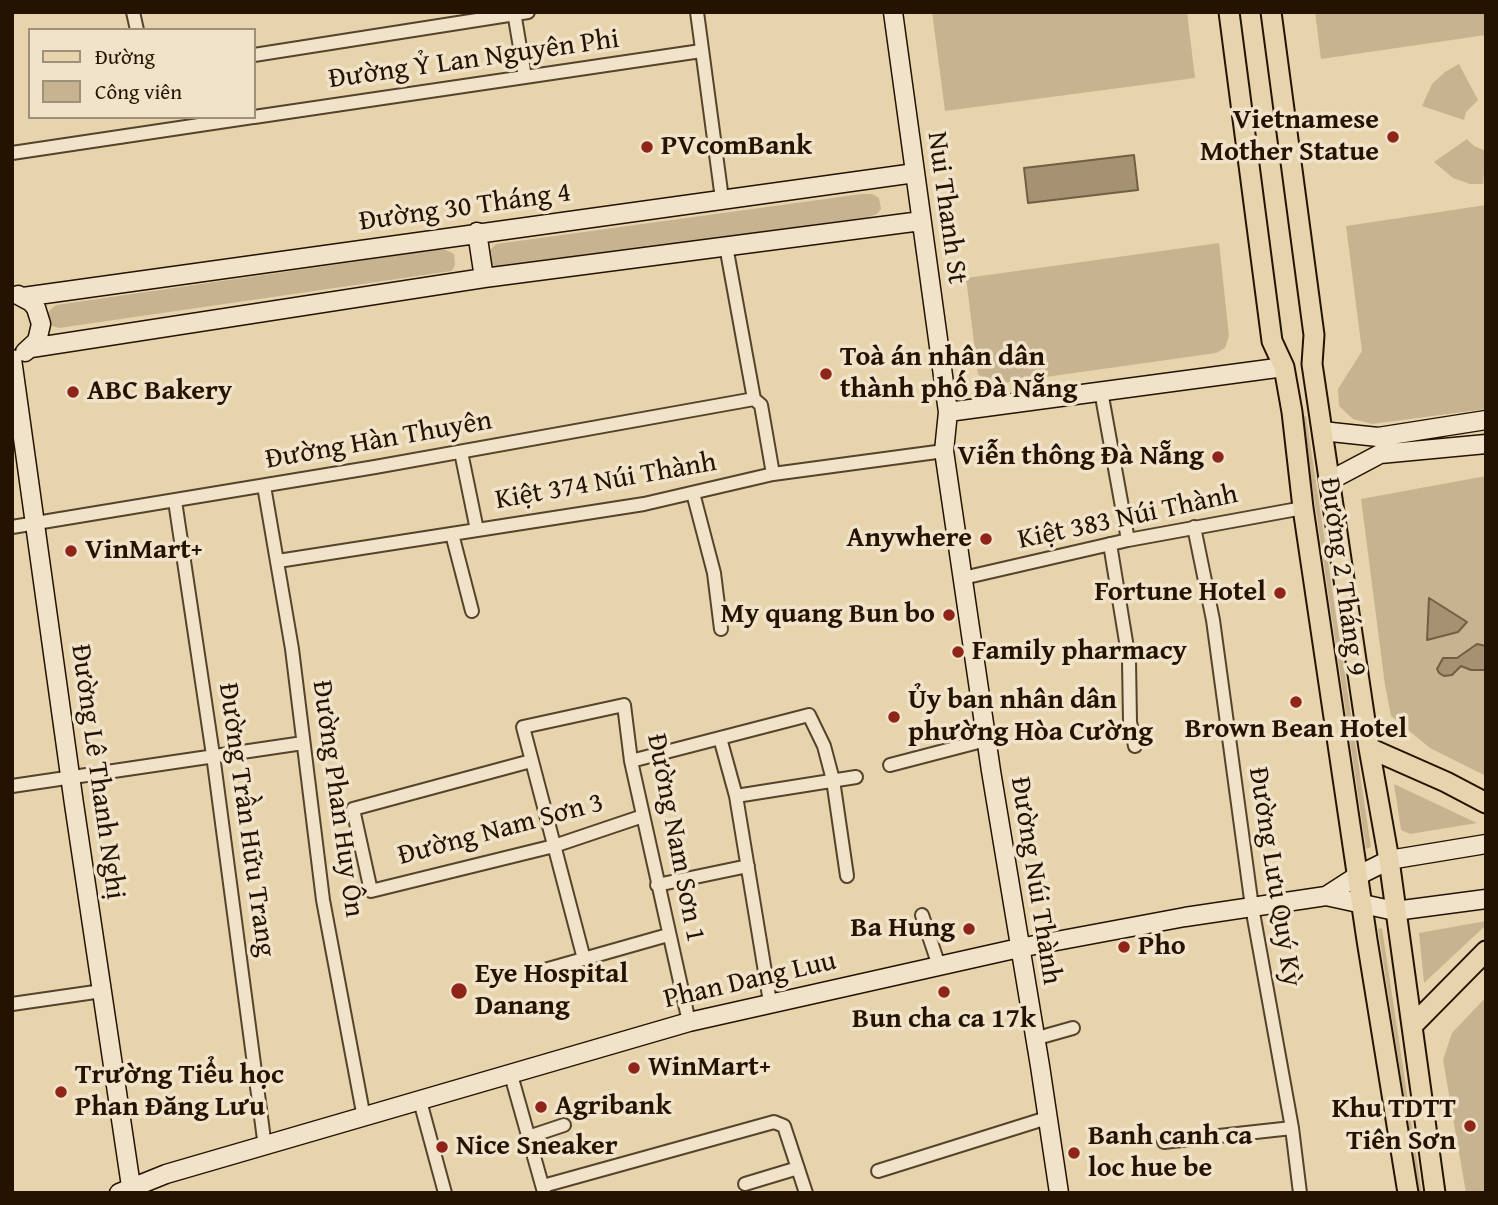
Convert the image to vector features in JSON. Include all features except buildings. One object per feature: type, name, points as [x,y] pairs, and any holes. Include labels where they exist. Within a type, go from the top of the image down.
[{"type":"main road","name":"Đường 2 Tháng 9","points":[[1229,12],[1272,341],[1284,367],[1361,904],[1408,1193]]},
{"type":"main road","name":"Đường 2 Tháng 9","points":[[1271,12],[1314,335],[1312,364],[1369,748],[1389,860],[1435,1193]]},
{"type":"main road","points":[[1284,367],[1312,364]]},
{"type":"main road","points":[[1369,748],[1447,782],[1486,803]]},
{"type":"main road","points":[[1412,1026],[1486,951]]},
{"type":"street","points":[[256,55],[528,12]]},
{"type":"street","points":[[697,12],[722,199]]},
{"type":"street","name":"Nui Thanh St","points":[[893,12],[948,411]]},
{"type":"street","points":[[514,13],[525,77]]},
{"type":"street","name":"Đường Ỷ Lan Nguyên Phi","points":[[256,117],[701,51]]},
{"type":"street","points":[[157,119],[160,131]]},
{"type":"street","name":"Đường Ỷ Lan Nguyên Phi","points":[[12,153],[240,119]]},
{"type":"street","name":"Đường 30 Tháng 4","points":[[18,295],[915,173]]},
{"type":"street","points":[[12,358],[31,348],[484,278],[921,221]]},
{"type":"street","points":[[477,232],[484,278]]},
{"type":"street","points":[[726,246],[754,399],[761,405],[773,474]]},
{"type":"street","points":[[18,295],[36,308],[41,324],[40,333],[31,348]]},
{"type":"street","name":"Đường Lê Thanh Nghị","points":[[12,358],[128,1191]]},
{"type":"street","points":[[948,411],[1284,367]]},
{"type":"street","points":[[1101,391],[1128,540]]},
{"type":"street","name":"Đường Hàn Thuyên","points":[[12,527],[264,486],[754,399]]},
{"type":"street","name":"Đường Núi Thành","points":[[948,411],[944,451],[986,740],[1059,1193]]},
{"type":"street","points":[[1322,431],[1378,436],[1486,420]]},
{"type":"street","points":[[1329,481],[1380,454],[1486,444]]},
{"type":"street","name":"Kiệt 374 Núi Thành","points":[[278,561],[644,504],[773,474],[944,451]]},
{"type":"street","points":[[461,452],[477,530]]},
{"type":"street","name":"Đường Phan Huy Ôn","points":[[264,486],[292,649],[323,900],[365,1118]]},
{"type":"street","points":[[692,493],[714,573],[722,629]]},
{"type":"street","name":"Đường Trần Hữu Trang","points":[[175,501],[213,755],[265,1147]]},
{"type":"street","name":"Kiệt 383 Núi Thành","points":[[963,578],[1128,540],[1303,508]]},
{"type":"street","name":"Đường Lưu Quý Kỳ","points":[[1194,527],[1213,620],[1252,907],[1292,1128],[1300,1193]]},
{"type":"street","points":[[453,534],[472,611]]},
{"type":"street","points":[[1110,544],[1129,660],[1130,722],[1135,746]]},
{"type":"street","name":"Đường Nam Sơn 1","points":[[531,761],[523,727],[624,705],[631,761],[689,1022]]},
{"type":"street","points":[[631,761],[808,715],[824,746],[833,780],[847,876]]},
{"type":"street","points":[[720,738],[736,796],[770,1002]]},
{"type":"street","points":[[890,765],[986,740]]},
{"type":"street","points":[[12,786],[303,743]]},
{"type":"street","points":[[531,761],[584,959]]},
{"type":"street","name":"Đường Nam Sơn 3","points":[[531,761],[353,809],[371,891],[554,846],[643,816]]},
{"type":"street","points":[[736,796],[856,778]]},
{"type":"street","points":[[1326,896],[1389,860],[1486,844]]},
{"type":"street","points":[[657,885],[748,866]]},
{"type":"street","points":[[1326,896],[1395,911],[1486,898]]},
{"type":"street","name":"Phan Dang Luu","points":[[128,1191],[166,1174],[689,1022],[770,1002],[1019,948],[1326,896]]},
{"type":"street","points":[[922,915],[939,966]]},
{"type":"street","points":[[534,973],[668,935]]},
{"type":"street","points":[[12,1004],[102,991]]},
{"type":"street","points":[[1034,1039],[1073,1028]]},
{"type":"street","points":[[511,1075],[544,1190],[774,1122],[784,1126],[806,1193]]},
{"type":"street","points":[[420,1101],[445,1193]]},
{"type":"street","points":[[878,1171],[1047,1118]]},
{"type":"street","points":[[528,1137],[564,1125]]},
{"type":"street","points":[[1164,1142],[1292,1128]]},
{"type":"street","points":[[745,1184],[798,1168]]},
{"type":"green space","points":[[932,12],[1187,12],[1195,78],[945,111]]},
{"type":"green space","points":[[1315,12],[1486,12],[1486,35],[1321,59]]},
{"type":"green space","points":[[1459,64],[1478,100],[1466,112],[1464,120],[1422,106],[1432,84]]},
{"type":"green space","points":[[1467,139],[1474,146],[1486,151],[1483,184],[1470,184],[1453,178],[1434,162]]},
{"type":"green space","points":[[872,194],[879,198],[881,209],[877,214],[499,268],[492,265],[488,259],[488,252],[496,244]]},
{"type":"green space","points":[[1486,205],[1486,409],[1372,424],[1353,419],[1339,406],[1338,389],[1362,351],[1346,226]]},
{"type":"green space","points":[[1219,243],[1229,336],[1225,348],[1216,353],[996,384],[986,382],[978,374],[966,278]]},
{"type":"green space","points":[[446,250],[454,254],[455,265],[452,271],[59,328],[52,326],[48,320],[48,312],[56,305]]},
{"type":"green space","points":[[1306,416],[1371,847],[1366,849],[1302,417]]},
{"type":"green space","points":[[1486,476],[1486,776],[1430,748],[1391,716],[1361,499]]},
{"type":"green space","points":[[1394,784],[1477,823],[1410,834],[1401,830]]},
{"type":"green space","points":[[1486,921],[1486,925],[1424,983],[1419,933]]},
{"type":"green space","points":[[1382,928],[1422,1193],[1419,1193],[1378,929]]},
{"type":"green space","name":"Khu TDTT Tiên Sơn","points":[[1486,997],[1486,1193],[1466,1193],[1443,1060],[1452,1033]]},
{"type":"shaded area","points":[[1134,155],[1138,190],[1028,203],[1024,168]]},
{"type":"shaded area","points":[[1429,598],[1467,622],[1458,632],[1427,640]]},
{"type":"shaded area","points":[[1477,644],[1486,646],[1486,670],[1471,670],[1461,666],[1452,675],[1444,676],[1439,673],[1437,669],[1443,658],[1457,658]]},
{"type":"place","name":"Vietnamese Mother Statue","points":[[1393,137]]},
{"type":"place","name":"PVcomBank","points":[[647,147]]},
{"type":"place","name":"Toà án nhân dân thành phố Đà Nẵng","points":[[826,374]]},
{"type":"place","name":"ABC Bakery","points":[[73,392]]},
{"type":"place","name":"Viễn thông Đà Nẵng","points":[[1218,457]]},
{"type":"place","name":"Anywhere","points":[[986,539]]},
{"type":"place","name":"VinMart+","points":[[71,551]]},
{"type":"place","name":"Fortune Hotel","points":[[1280,593]]},
{"type":"place","name":"My quang Bun bo","points":[[949,615]]},
{"type":"place","name":"Family pharmacy","points":[[958,652]]},
{"type":"place","name":"Brown Bean Hotel","points":[[1296,702]]},
{"type":"place","name":"Ủy ban nhân dân phường Hòa Cường","points":[[894,717]]},
{"type":"place","name":"Ba Hung","points":[[969,929]]},
{"type":"place","name":"Pho","points":[[1124,947]]},
{"type":"place","name":"Eye Hospital Danang","points":[[459,991]]},
{"type":"place","name":"Bun cha ca 17k","points":[[944,992]]},
{"type":"place","name":"WinMart+","points":[[634,1068]]},
{"type":"place","name":"Trường Tiểu học Phan Đăng Lưu","points":[[61,1092]]},
{"type":"place","name":"Agribank","points":[[541,1107]]},
{"type":"place","name":"Khu TDTT Tiên Sơn","points":[[1470,1126]]},
{"type":"place","name":"Nice Sneaker","points":[[442,1147]]},
{"type":"place","name":"Banh canh ca loc hue be","points":[[1074,1153]]}]
